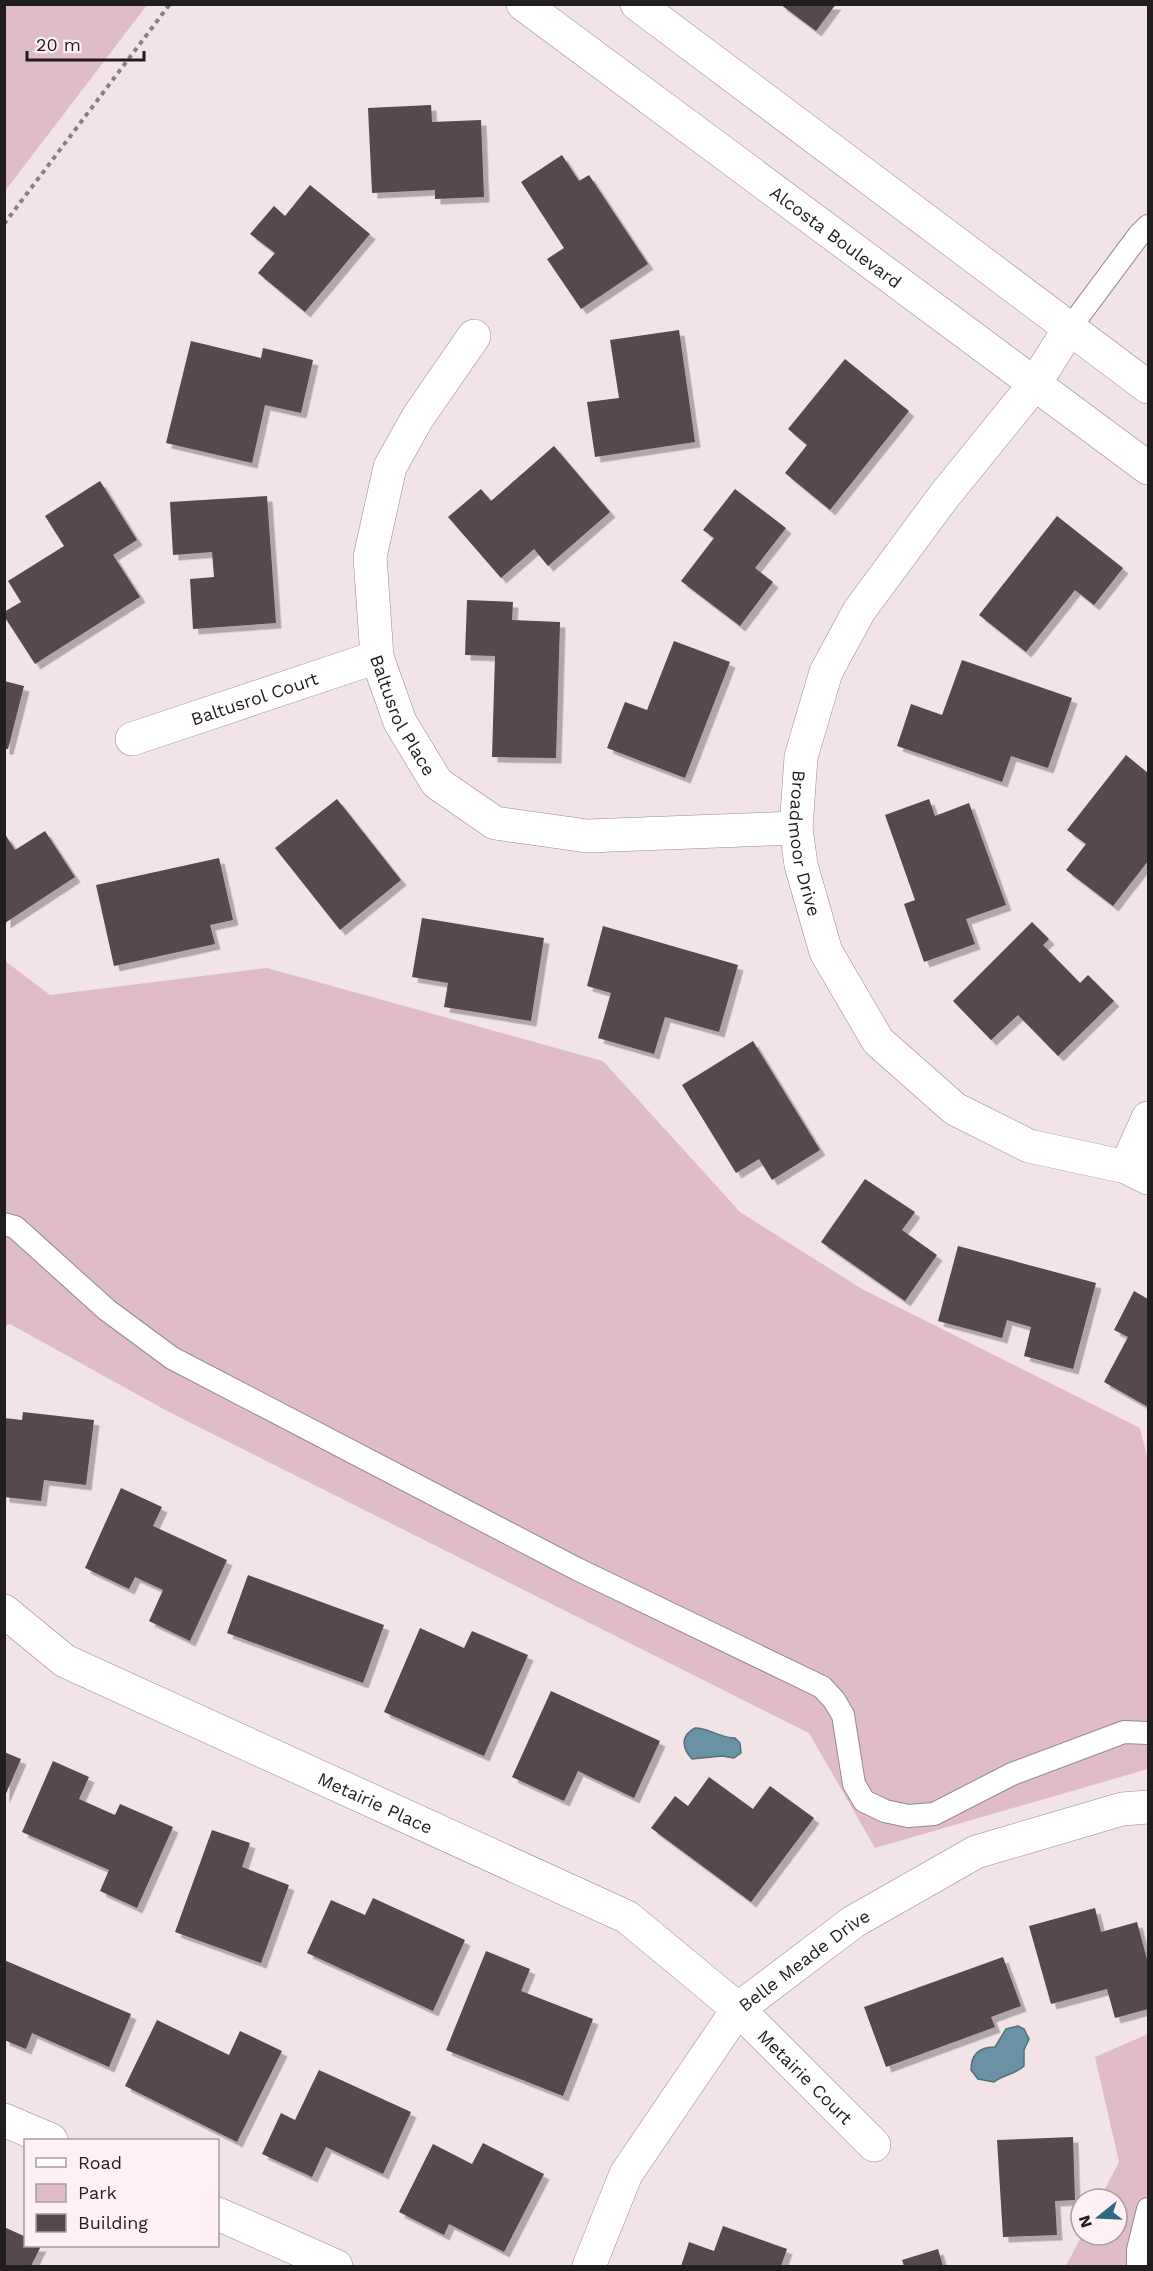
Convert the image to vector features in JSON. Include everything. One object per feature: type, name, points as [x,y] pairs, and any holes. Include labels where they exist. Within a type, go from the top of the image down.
[{"type":"street","name":"Alcosta Boulevard","points":[[523,4],[1149,468]]},
{"type":"street","points":[[637,4],[1149,387]]},
{"type":"street","name":"Broadmoor Drive","points":[[1069,329],[1034,384],[944,496],[859,611],[826,672],[801,756],[795,828],[801,865],[826,952],[878,1041],[955,1109],[1029,1146],[1137,1172]]},
{"type":"street","name":"Baltusrol Place","points":[[474,336],[418,417],[390,467],[370,557],[377,657],[400,722],[437,783],[495,823],[587,836],[795,828]]},
{"type":"street","name":"Baltusrol Court","points":[[132,739],[377,657]]},
{"type":"street","points":[[1137,1172],[1149,1118]]},
{"type":"street","name":"Metairie Place","points":[[4,1611],[65,1661],[627,1917],[738,2009]]},
{"type":"street","name":"Belle Meade Drive","points":[[589,2266],[626,2174],[738,2009],[853,1922],[976,1852],[1122,1809],[1149,1807]]},
{"type":"street","name":"Metairie Court","points":[[738,2009],[874,2145]]},
{"type":"street","points":[[4,2120],[49,2139]]},
{"type":"street","points":[[219,2214],[336,2266]]},
{"type":"lane","points":[[1069,329],[1139,235],[1149,226]]},
{"type":"lane","points":[[4,1224],[15,1227],[107,1310],[172,1358],[567,1564],[822,1688],[834,1700],[843,1715],[854,1784],[864,1801],[885,1811],[908,1816],[934,1814],[1012,1774],[1124,1732],[1149,1733]]},
{"type":"lane","points":[[1138,2266],[1138,2250],[1149,2209]]},
{"type":"path","points":[[4,224],[170,4]]},
{"type":"green space","points":[[4,5],[147,5],[5,191]]},
{"type":"green space","points":[[5,961],[50,995],[267,968],[603,1061],[740,1212],[862,1289],[1140,1428],[1148,1461],[1148,1769],[875,1848],[809,1733],[169,1412],[10,1324],[5,1326]]},
{"type":"green space","points":[[1148,2034],[1148,2266],[1066,2266],[1076,2247],[1129,2247],[1129,2187],[1106,2187],[1119,2162],[1095,2057]]},
{"type":"water","points":[[695,1728],[735,1738],[740,1743],[741,1753],[734,1758],[722,1756],[692,1759],[686,1751],[684,1742],[690,1731]]},
{"type":"water","points":[[1018,2026],[1024,2029],[1029,2039],[1024,2050],[1024,2066],[994,2082],[978,2079],[971,2070],[972,2060],[977,2052],[984,2048],[995,2047],[1006,2029]]},
{"type":"building","points":[[780,4],[836,4],[816,31]]},
{"type":"building","points":[[431,105],[432,122],[481,120],[484,197],[435,199],[435,190],[372,193],[368,108]]},
{"type":"building","points":[[562,155],[579,181],[589,175],[648,264],[581,309],[547,259],[564,248],[521,182]]},
{"type":"building","points":[[310,185],[370,234],[305,312],[258,273],[275,253],[250,234],[274,206],[285,216]]},
{"type":"building","points":[[679,330],[695,442],[595,457],[587,402],[619,398],[610,340]]},
{"type":"building","points":[[191,341],[261,358],[263,348],[313,360],[301,413],[265,405],[252,463],[166,443]]},
{"type":"building","points":[[845,359],[909,411],[830,510],[785,473],[807,445],[788,429]]},
{"type":"building","points":[[554,446],[610,512],[548,566],[534,549],[501,578],[448,517],[481,489],[491,501]]},
{"type":"building","points":[[100,481],[137,540],[113,555],[140,597],[35,664],[4,616],[4,612],[21,602],[8,581],[64,546],[45,516]]},
{"type":"building","points":[[735,489],[786,528],[755,568],[773,582],[740,626],[681,581],[714,538],[703,530]]},
{"type":"building","points":[[267,496],[276,623],[193,629],[190,579],[214,577],[212,552],[173,555],[170,502]]},
{"type":"building","points":[[1057,516],[1123,568],[1094,605],[1075,590],[1026,652],[979,615]]},
{"type":"building","points":[[467,600],[513,602],[512,620],[560,622],[556,758],[492,757],[495,656],[465,655]]},
{"type":"building","points":[[674,641],[730,662],[685,778],[607,748],[625,702],[647,710]]},
{"type":"building","points":[[962,660],[1072,698],[1048,768],[1011,756],[1002,782],[897,746],[911,704],[942,715]]},
{"type":"building","points":[[4,681],[24,686],[8,749],[4,749]]},
{"type":"building","points":[[1126,755],[1148,773],[1148,861],[1113,906],[1066,870],[1086,844],[1067,830]]},
{"type":"building","points":[[337,799],[401,880],[340,930],[275,848]]},
{"type":"building","points":[[929,799],[935,816],[969,803],[1006,905],[966,919],[975,944],[924,962],[904,904],[915,900],[885,815]]},
{"type":"building","points":[[45,831],[75,877],[5,923],[5,834],[15,850]]},
{"type":"building","points":[[219,858],[233,920],[210,925],[215,944],[114,966],[96,885]]},
{"type":"building","points":[[422,918],[544,938],[531,1021],[444,1007],[448,983],[412,977]]},
{"type":"building","points":[[1032,922],[1049,939],[1043,945],[1080,983],[1088,975],[1114,1001],[1058,1056],[1018,1015],[991,1040],[953,1001]]},
{"type":"building","points":[[603,926],[738,965],[719,1032],[665,1017],[654,1054],[598,1038],[611,993],[587,986]]},
{"type":"building","points":[[753,1041],[820,1150],[772,1180],[759,1159],[736,1173],[682,1085]]},
{"type":"building","points":[[865,1179],[915,1212],[902,1230],[937,1255],[905,1301],[821,1242]]},
{"type":"building","points":[[958,1246],[1096,1283],[1073,1369],[1024,1356],[1031,1327],[1007,1320],[1002,1338],[938,1321]]},
{"type":"building","points":[[1134,1291],[1148,1299],[1148,1407],[1104,1382],[1128,1337],[1114,1330]]},
{"type":"building","points":[[23,1412],[94,1420],[86,1485],[44,1480],[41,1501],[4,1497],[4,1418],[22,1420]]},
{"type":"building","points":[[121,1488],[162,1507],[153,1526],[227,1560],[190,1641],[149,1621],[163,1590],[135,1577],[129,1589],[85,1568]]},
{"type":"building","points":[[248,1575],[384,1625],[363,1683],[227,1633]]},
{"type":"building","points":[[420,1628],[464,1648],[472,1631],[528,1655],[484,1756],[384,1712]]},
{"type":"building","points":[[551,1691],[660,1741],[634,1798],[578,1771],[564,1801],[512,1777]]},
{"type":"building","points":[[4,1752],[21,1759],[4,1798]]},
{"type":"building","points":[[53,1761],[89,1777],[79,1799],[115,1815],[120,1804],[173,1827],[137,1908],[100,1891],[109,1870],[22,1832]]},
{"type":"building","points":[[709,1777],[753,1809],[770,1786],[814,1818],[751,1902],[651,1828],[675,1796],[688,1806]]},
{"type":"building","points":[[212,1830],[250,1843],[242,1867],[289,1885],[261,1963],[175,1932]]},
{"type":"building","points":[[373,1898],[465,1940],[433,2011],[307,1953],[331,1900],[365,1915]]},
{"type":"building","points":[[1095,1908],[1101,1932],[1137,1922],[1148,1963],[1148,2009],[1115,2018],[1107,1989],[1051,2004],[1029,1926]]},
{"type":"building","points":[[486,1951],[530,1969],[521,1991],[593,2019],[563,2096],[446,2050]]},
{"type":"building","points":[[1003,1957],[1021,2006],[991,2017],[995,2027],[886,2067],[864,2007]]},
{"type":"building","points":[[4,1960],[131,2014],[109,2067],[32,2033],[26,2049],[4,2040]]},
{"type":"building","points":[[157,2020],[229,2055],[240,2031],[282,2051],[237,2142],[125,2086]]},
{"type":"building","points":[[319,2070],[411,2112],[383,2174],[326,2147],[312,2177],[262,2154],[281,2113],[295,2120]]},
{"type":"building","points":[[1073,2137],[1075,2187],[1069,2187],[1069,2200],[1055,2201],[1057,2235],[1003,2237],[997,2140]]},
{"type":"building","points":[[483,2143],[544,2174],[504,2252],[449,2224],[444,2235],[399,2212],[433,2144],[472,2164]]},
{"type":"building","points":[[723,2226],[787,2249],[781,2266],[681,2266],[689,2242],[714,2251]]},
{"type":"building","points":[[4,2227],[24,2236],[24,2247],[40,2247],[31,2266],[4,2266]]},
{"type":"building","points":[[938,2249],[943,2266],[904,2266],[902,2260]]}]
